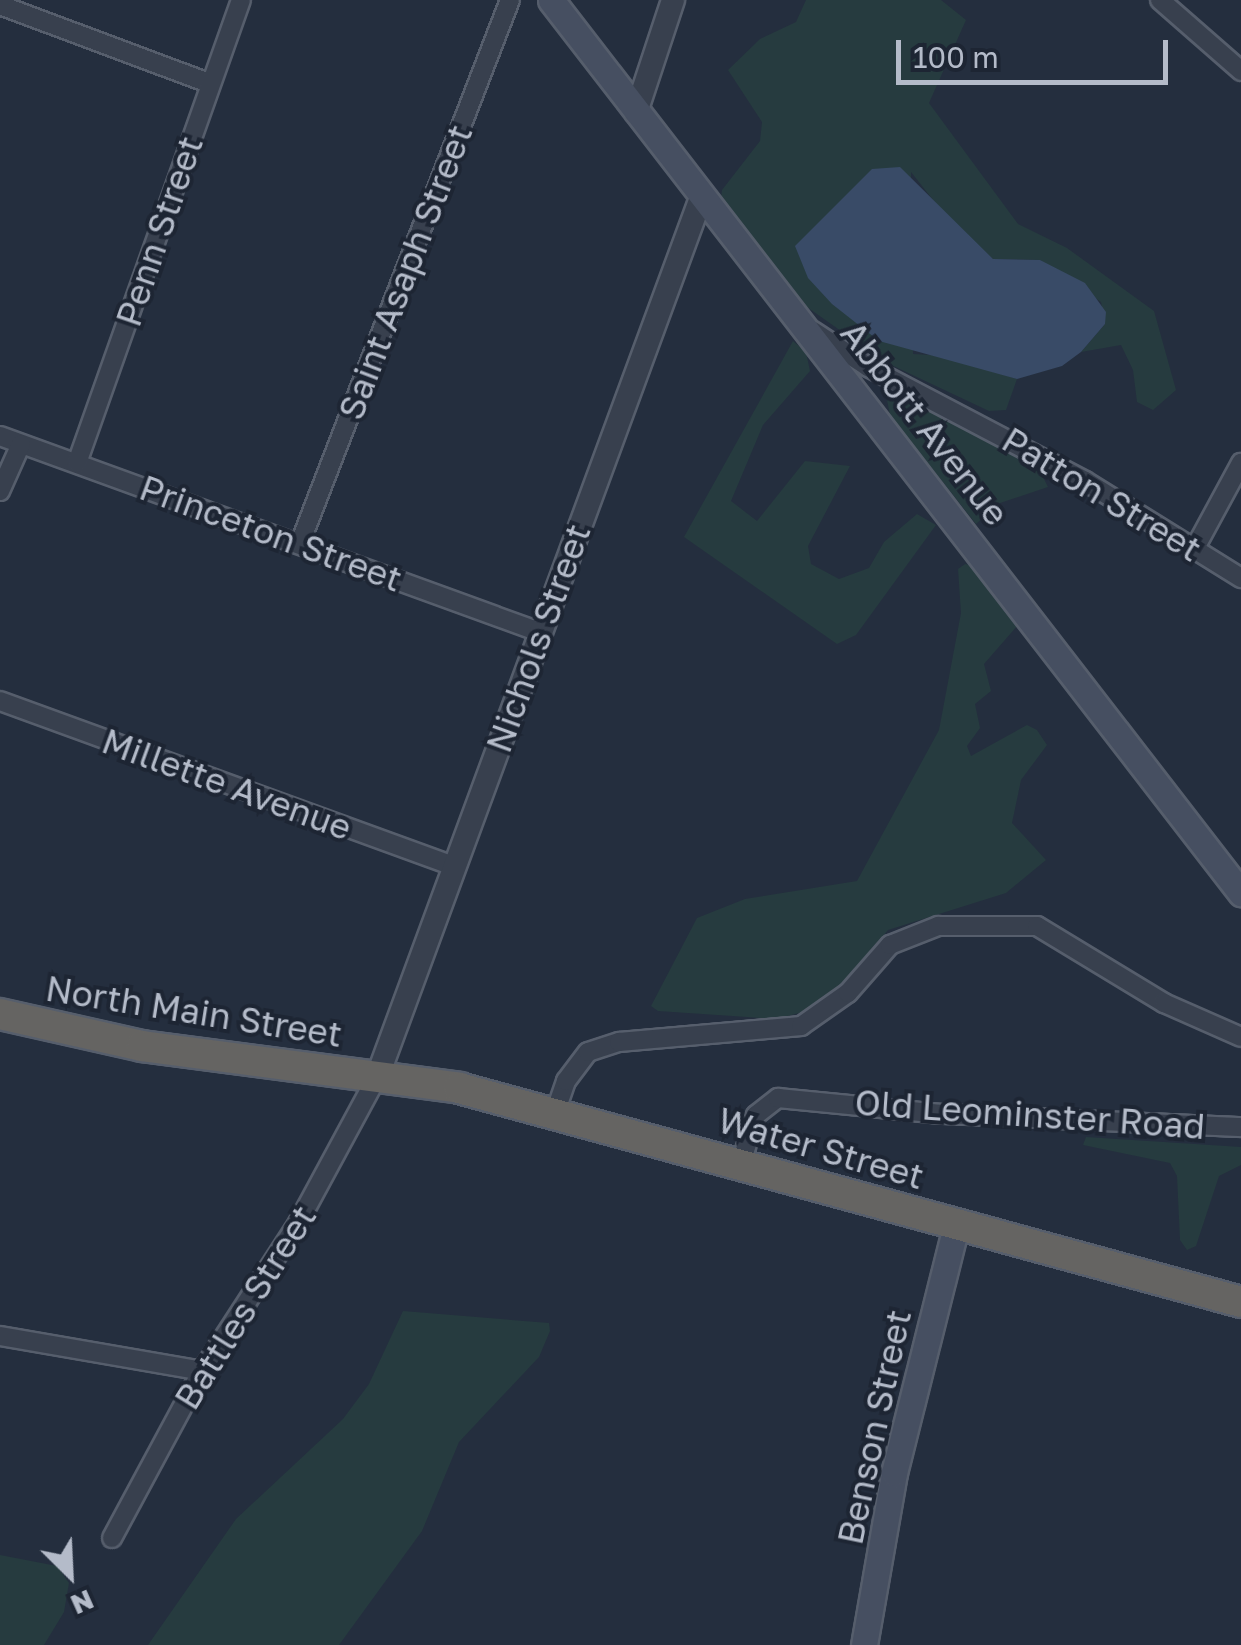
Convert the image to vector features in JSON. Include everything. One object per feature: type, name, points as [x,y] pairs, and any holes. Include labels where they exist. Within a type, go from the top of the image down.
[{"type":"highway","name":"North Main Street","points":[[0,1014],[142,1046],[378,1076]]},
{"type":"highway","name":"Water Street","points":[[378,1076],[555,1113],[1241,1302]]},
{"type":"main road","name":"Abbott Avenue","points":[[551,0],[700,201],[804,325],[1241,892]]},
{"type":"main road","name":"Benson Street","points":[[864,1645],[894,1473],[956,1226]]},
{"type":"street","name":"Penn Street","points":[[77,463],[241,0]]},
{"type":"street","name":"Saint Asaph Street","points":[[300,543],[510,0]]},
{"type":"street","points":[[636,112],[672,0]]},
{"type":"street","points":[[1160,0],[1241,71]]},
{"type":"street","points":[[0,5],[211,84]]},
{"type":"street","name":"Nichols Street","points":[[378,1076],[700,201]]},
{"type":"street","name":"Patton Street","points":[[804,325],[868,368],[974,419],[1241,578]]},
{"type":"street","name":"Princeton Street","points":[[0,436],[542,632]]},
{"type":"street","points":[[0,491],[21,444]]},
{"type":"street","points":[[1195,548],[1241,464]]},
{"type":"street","name":"Millette Avenue","points":[[0,702],[454,866]]},
{"type":"street","points":[[555,1113],[566,1081],[588,1052],[631,1040],[801,1026],[848,994],[890,945],[938,926],[1037,926],[1164,1003],[1241,1037]]},
{"type":"street","name":"Battles Street","points":[[112,1538],[202,1371],[298,1223],[378,1076]]},
{"type":"street","name":"Old Leominster Road","points":[[741,1164],[756,1115],[778,1098],[941,1114],[1241,1127]]},
{"type":"street","points":[[0,1336],[202,1371]]},
{"type":"green space","points":[[806,0],[941,0],[966,20],[929,103],[1018,224],[1067,248],[1154,311],[1176,390],[1153,410],[1137,402],[1133,370],[1121,345],[1081,352],[1105,324],[1101,302],[1040,260],[993,259],[956,229],[911,172],[913,354],[949,356],[1017,379],[1006,410],[989,411],[885,362],[797,300],[719,211],[722,190],[760,141],[762,122],[728,70],[760,39],[796,22]]},
{"type":"green space","points":[[793,341],[806,352],[810,371],[763,425],[731,501],[757,521],[805,461],[850,466],[808,546],[811,564],[839,579],[869,568],[884,542],[917,514],[936,525],[856,635],[837,644],[684,537]]},
{"type":"green space","points":[[886,395],[916,401],[1040,471],[1048,487],[1000,503],[976,524],[890,415]]},
{"type":"green space","points":[[965,564],[974,566],[1018,625],[984,664],[991,691],[975,704],[980,728],[967,746],[971,756],[1027,725],[1037,730],[1047,745],[1021,780],[1012,823],[1046,860],[1006,893],[888,930],[829,1000],[799,1013],[777,1019],[658,1011],[651,1006],[697,918],[745,899],[857,881],[939,730],[961,613],[958,569]]},
{"type":"green space","points":[[1086,1137],[1241,1147],[1241,1165],[1219,1176],[1196,1246],[1187,1250],[1180,1240],[1177,1176],[1170,1163],[1083,1145]]},
{"type":"green space","points":[[403,1311],[549,1323],[550,1331],[539,1357],[459,1442],[422,1531],[339,1645],[148,1645],[236,1519],[343,1419],[369,1384]]},
{"type":"green space","points":[[0,1555],[57,1566],[69,1583],[64,1612],[44,1645],[0,1645]]},
{"type":"water","points":[[900,167],[993,259],[1040,260],[1085,283],[1106,312],[1105,324],[1081,352],[1062,366],[1017,379],[879,341],[832,304],[808,278],[795,246],[872,169]]}]
